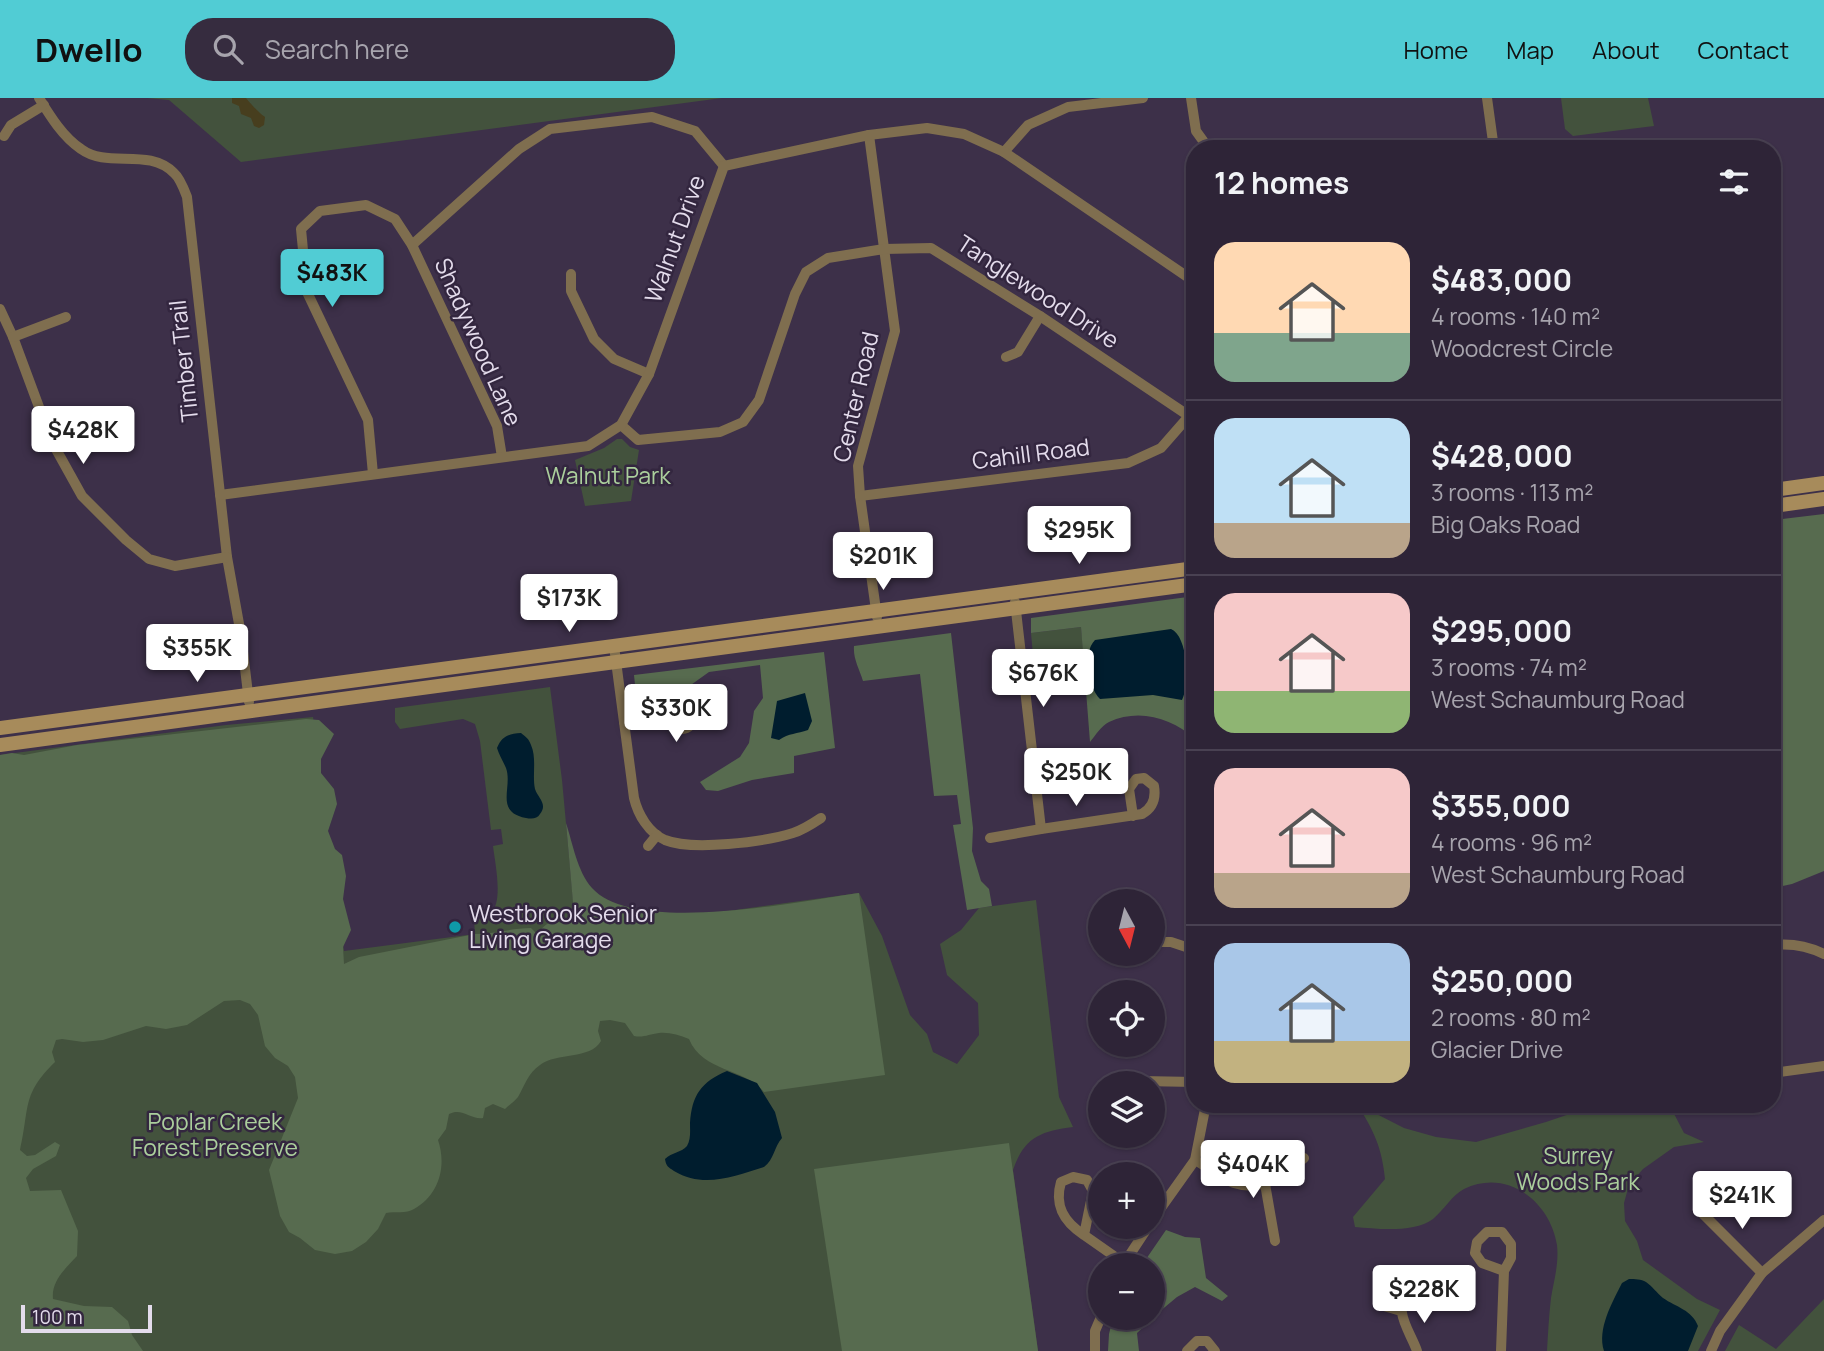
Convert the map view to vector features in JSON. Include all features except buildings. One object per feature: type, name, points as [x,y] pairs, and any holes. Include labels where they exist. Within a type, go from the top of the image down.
[{"type":"main road","points":[[1781,489],[1824,483]]},
{"type":"main road","points":[[1781,505],[1824,499]]},
{"type":"main road","points":[[0,729],[1186,569]]},
{"type":"main road","points":[[0,745],[1186,585]]},
{"type":"street","points":[[1004,152],[1028,125],[1068,107],[1143,98]]},
{"type":"street","points":[[1191,98],[1196,131],[1202,140]]},
{"type":"street","points":[[1487,98],[1493,140]]},
{"type":"street","points":[[4,136],[11,125],[41,101]]},
{"type":"street","name":"Timber Trail","points":[[41,101],[65,134],[81,150],[101,158],[135,158],[156,162],[175,173],[187,197],[227,556],[241,635],[250,711]]},
{"type":"street","points":[[412,245],[519,149],[550,129],[652,117],[695,131],[724,166]]},
{"type":"street","name":"Walnut Drive","points":[[220,495],[588,446],[621,425],[649,374],[724,166],[869,135],[927,128],[964,134],[1004,152],[1186,276]]},
{"type":"street","name":"Center Road","points":[[869,135],[895,331],[858,466],[878,627]]},
{"type":"street","name":"Shadywood Lane","points":[[373,474],[368,420],[307,292],[301,229],[320,211],[366,205],[395,219],[412,245],[497,426],[502,457]]},
{"type":"street","name":"Tanglewood Drive","points":[[621,425],[638,440],[720,432],[743,422],[759,400],[795,294],[806,272],[828,258],[884,249],[932,248],[1040,316],[1186,414]]},
{"type":"street","points":[[571,274],[571,291],[594,339],[614,359],[649,374]]},
{"type":"street","points":[[0,309],[13,337],[51,442],[82,496],[149,559],[175,566],[227,556]]},
{"type":"street","points":[[1006,357],[1018,352],[1040,316]]},
{"type":"street","points":[[13,337],[66,317]]},
{"type":"street","name":"Cahill Road","points":[[860,496],[1128,463],[1161,448],[1186,424]]},
{"type":"street","points":[[1014,592],[1041,828]]},
{"type":"street","points":[[614,646],[636,808],[643,821],[657,835],[682,845],[699,847],[792,834],[821,818]]},
{"type":"street","points":[[624,722],[668,718]]},
{"type":"street","points":[[990,838],[1041,828],[1133,816]]},
{"type":"street","points":[[648,846],[657,835]]},
{"type":"street","points":[[1166,942],[1186,947]]},
{"type":"street","points":[[1781,944],[1812,948],[1824,954]]},
{"type":"street","points":[[1781,1072],[1824,1066]]},
{"type":"street","points":[[1165,1081],[1186,1082]]},
{"type":"street","points":[[1165,1202],[1195,1160],[1204,1113]]},
{"type":"street","points":[[1195,1160],[1235,1183],[1265,1184],[1292,1169],[1304,1158]]},
{"type":"street","points":[[1084,1235],[1093,1191],[1087,1180],[1073,1177],[1061,1182],[1058,1195],[1068,1223],[1084,1235],[1109,1253]]},
{"type":"street","points":[[1265,1184],[1275,1241]]},
{"type":"street","points":[[1700,1211],[1762,1273]]},
{"type":"street","points":[[1711,1351],[1720,1331],[1762,1273],[1824,1220]]},
{"type":"street","points":[[1501,1351],[1504,1271]]},
{"type":"street","points":[[1401,1311],[1417,1351]]},
{"type":"street","points":[[1095,1330],[1095,1351]]},
{"type":"street","points":[[1187,1351],[1197,1341],[1207,1341],[1215,1351]]},
{"type":"green space","points":[[147,98],[722,98],[241,162],[169,100]]},
{"type":"green space","points":[[1561,98],[1648,98],[1654,126],[1573,136],[1565,129]]},
{"type":"green space","name":"Walnut Park","points":[[617,439],[622,439],[630,447],[639,450],[631,501],[585,506],[575,460],[604,448]]},
{"type":"green space","points":[[1824,514],[1824,871],[1781,886],[1781,519]]},
{"type":"green space","points":[[1186,597],[1186,732],[1155,717],[1132,716],[1106,724],[1090,742],[1081,627],[1031,633],[1031,618]]},
{"type":"green space","points":[[1081,627],[1083,649],[1033,655],[1031,633]]},
{"type":"green space","points":[[951,633],[973,828],[972,851],[981,881],[989,889],[992,906],[967,910],[953,825],[961,824],[957,795],[934,796],[920,674],[863,681],[854,651],[854,646]]},
{"type":"green space","points":[[824,652],[835,748],[794,756],[794,773],[752,780],[718,791],[706,790],[700,782],[740,757],[749,743],[754,711],[763,698],[760,665],[709,672],[688,687],[670,690],[657,703],[637,705],[634,675]]},
{"type":"green space","name":"Poplar Creek Forest Preserve","points":[[550,687],[562,780],[576,932],[859,893],[882,936],[910,1015],[927,1034],[933,1052],[957,1064],[979,1035],[978,1003],[947,975],[940,944],[961,930],[979,908],[1036,900],[1059,1097],[1073,1127],[1042,1134],[1028,1143],[1013,1170],[1038,1351],[0,1351],[0,755],[226,725],[313,717],[344,951],[475,934],[474,920],[488,915],[497,901],[498,882],[493,846],[503,844],[501,829],[491,830],[480,741],[475,724],[463,719],[400,729],[395,722],[395,708]]},
{"type":"green space","points":[[306,719],[319,720],[334,734],[321,759],[321,773],[334,789],[337,804],[328,831],[335,849],[342,855],[346,876],[343,899],[351,930],[343,947],[344,964],[359,957],[475,934],[531,928],[536,933],[551,922],[563,923],[574,914],[566,823],[579,866],[592,888],[613,902],[644,910],[720,912],[859,893],[885,1075],[764,1092],[746,1078],[704,1058],[695,1050],[689,1039],[666,1033],[634,1036],[625,1023],[600,1021],[598,1031],[601,1041],[596,1047],[540,1065],[530,1075],[518,1097],[505,1109],[493,1104],[485,1108],[483,1118],[458,1112],[449,1114],[446,1129],[438,1140],[442,1160],[439,1179],[430,1196],[411,1211],[386,1213],[378,1229],[366,1242],[352,1251],[335,1254],[315,1250],[289,1232],[280,1216],[269,1170],[298,1098],[295,1077],[288,1066],[275,1058],[265,1046],[258,1015],[250,1004],[240,1000],[224,1001],[187,1025],[166,1029],[146,1026],[103,1040],[56,1040],[52,1052],[55,1062],[37,1084],[28,1103],[20,1150],[27,1156],[35,1155],[55,1142],[60,1145],[56,1156],[33,1169],[26,1178],[30,1191],[61,1190],[78,1231],[77,1256],[54,1286],[53,1299],[84,1306],[112,1307],[128,1321],[132,1335],[143,1351],[0,1351],[0,755],[24,755],[77,745]]},
{"type":"green space","name":"Surrey Woods Park","points":[[1362,1113],[1375,1113],[1404,1128],[1436,1137],[1476,1142],[1572,1113],[1674,1113],[1684,1133],[1704,1142],[1674,1147],[1643,1169],[1629,1185],[1624,1203],[1625,1221],[1637,1241],[1643,1260],[1697,1299],[1720,1310],[1698,1351],[1547,1351],[1557,1245],[1553,1229],[1536,1202],[1510,1186],[1480,1184],[1464,1189],[1433,1219],[1416,1226],[1396,1229],[1355,1227],[1353,1217],[1385,1179],[1382,1158]]},
{"type":"green space","points":[[1009,1143],[1038,1351],[842,1351],[814,1169]]},
{"type":"green space","points":[[1165,1231],[1200,1238],[1206,1278],[1228,1296],[1222,1301],[1195,1287],[1165,1307],[1165,1253],[1150,1253],[1160,1239],[1165,1239]]},
{"type":"green space","points":[[1824,1299],[1824,1351],[1725,1351],[1739,1325],[1776,1349]]},
{"type":"green space","points":[[1110,1330],[1140,1330],[1137,1333],[1139,1351],[1108,1351]]},
{"type":"sand","points":[[232,98],[246,98],[265,117],[264,125],[259,128],[254,126],[251,118],[241,114],[239,106],[232,103]]},
{"type":"water","points":[[1171,629],[1177,633],[1186,662],[1186,684],[1182,700],[1153,695],[1100,699],[1092,687],[1088,670],[1089,653],[1095,640]]},
{"type":"water","points":[[805,693],[812,721],[808,730],[779,740],[771,738],[777,701]]},
{"type":"water","points":[[521,733],[533,750],[535,789],[543,804],[539,816],[534,818],[516,815],[507,805],[508,775],[497,748],[506,736]]},
{"type":"water","points":[[727,1071],[757,1083],[775,1112],[782,1138],[770,1161],[764,1167],[719,1179],[696,1179],[674,1171],[665,1159],[687,1146],[696,1097],[704,1085]]},
{"type":"water","points":[[1629,1279],[1646,1282],[1663,1298],[1692,1316],[1698,1326],[1688,1351],[1604,1351],[1602,1334],[1607,1316],[1622,1283]]},
{"type":"place","name":"Westbrook Senior Living Garage","points":[[455,927]]}]
